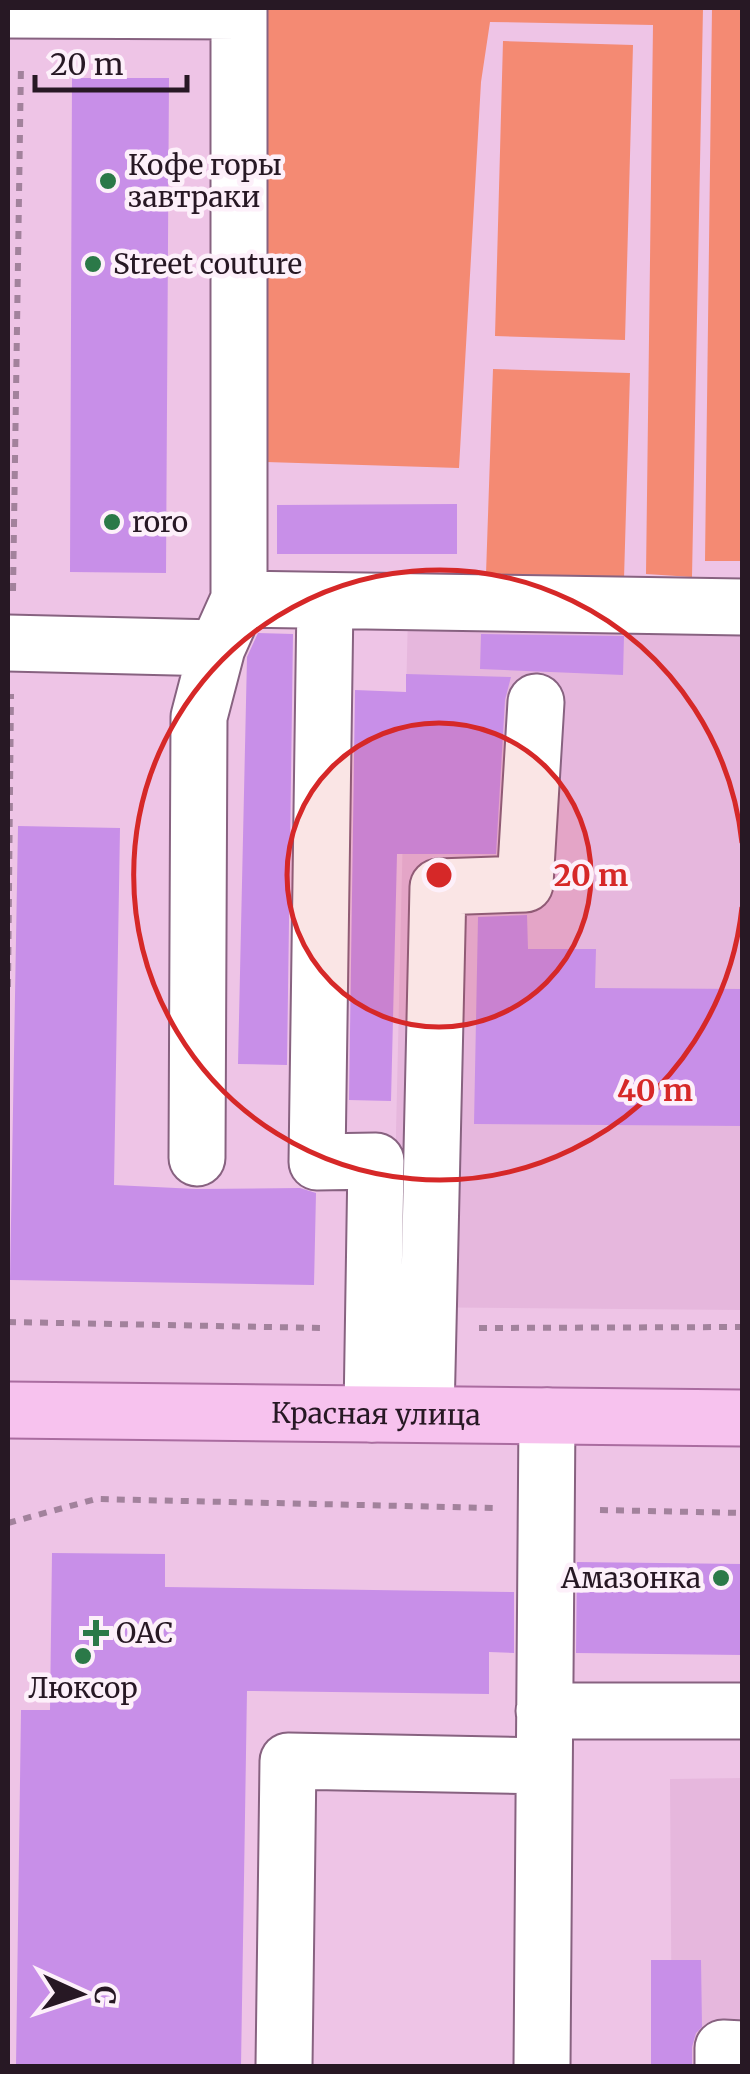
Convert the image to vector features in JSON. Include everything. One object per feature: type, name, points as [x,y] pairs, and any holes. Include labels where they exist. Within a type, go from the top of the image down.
[{"type":"main road","name":"Красная улица","points":[[8,1410],[742,1418]]},
{"type":"lane","points":[[14,10],[239,9],[239,599],[218,648],[198,717],[196,1158]]},
{"type":"lane","points":[[239,599],[742,607]]},
{"type":"lane","points":[[325,601],[317,1162],[376,1161],[372,1414]]},
{"type":"lane","points":[[10,643],[218,648]]},
{"type":"lane","points":[[426,1414],[438,888],[525,884],[536,702]]},
{"type":"lane","points":[[542,2066],[548,1416]]},
{"type":"lane","points":[[544,1711],[742,1711]]},
{"type":"lane","points":[[284,2066],[288,1761],[544,1766]]},
{"type":"lane","points":[[723,2066],[723,2048],[742,2049]]},
{"type":"path","points":[[8,987],[14,10]]},
{"type":"path","points":[[8,1523],[96,1498],[742,1512]]},
{"type":"shaded area","points":[[264,8],[703,8],[692,577],[646,574],[653,25],[490,22],[481,82],[459,468],[266,462]]},
{"type":"shaded area","points":[[712,8],[742,8],[742,561],[705,561]]},
{"type":"shaded area","points":[[503,41],[633,45],[625,340],[495,336]]},
{"type":"shaded area","points":[[493,369],[630,373],[624,579],[486,574]]},
{"type":"shaded area","points":[[742,606],[742,1310],[397,1307],[396,1133],[408,612]]},
{"type":"shaded area","points":[[742,1778],[742,2066],[672,2066],[670,1779]]},
{"type":"building","points":[[72,78],[169,78],[166,573],[70,572]]},
{"type":"building","points":[[457,504],[457,554],[277,554],[277,505]]},
{"type":"building","points":[[258,633],[293,634],[287,1065],[238,1064],[247,657]]},
{"type":"building","points":[[481,634],[624,636],[623,675],[480,669]]},
{"type":"building","points":[[406,674],[511,677],[505,700],[496,854],[397,854],[391,1101],[349,1100],[355,690],[406,692]]},
{"type":"building","points":[[18,826],[120,828],[114,1185],[300,1188],[316,1193],[314,1285],[10,1280]]},
{"type":"building","points":[[527,915],[528,949],[596,949],[595,988],[742,989],[742,1126],[474,1124],[478,917]]},
{"type":"building","points":[[52,1553],[165,1554],[165,1587],[514,1592],[514,1653],[489,1652],[489,1694],[247,1691],[241,2066],[16,2066],[21,1710],[50,1710]]},
{"type":"building","points":[[577,1562],[742,1564],[742,1655],[576,1653]]},
{"type":"building","points":[[651,1960],[701,1960],[702,2027],[692,2047],[692,2066],[651,2066]]},
{"type":"place","name":"Кофе горы завтраки","points":[[108,181]]},
{"type":"place","name":"Street couture","points":[[93,264]]},
{"type":"place","name":"roro","points":[[112,522]]},
{"type":"place","name":"Амазонка","points":[[721,1578]]},
{"type":"place","name":"ОАС","points":[[96,1633]]},
{"type":"place","name":"Люксор","points":[[83,1656]]}]
